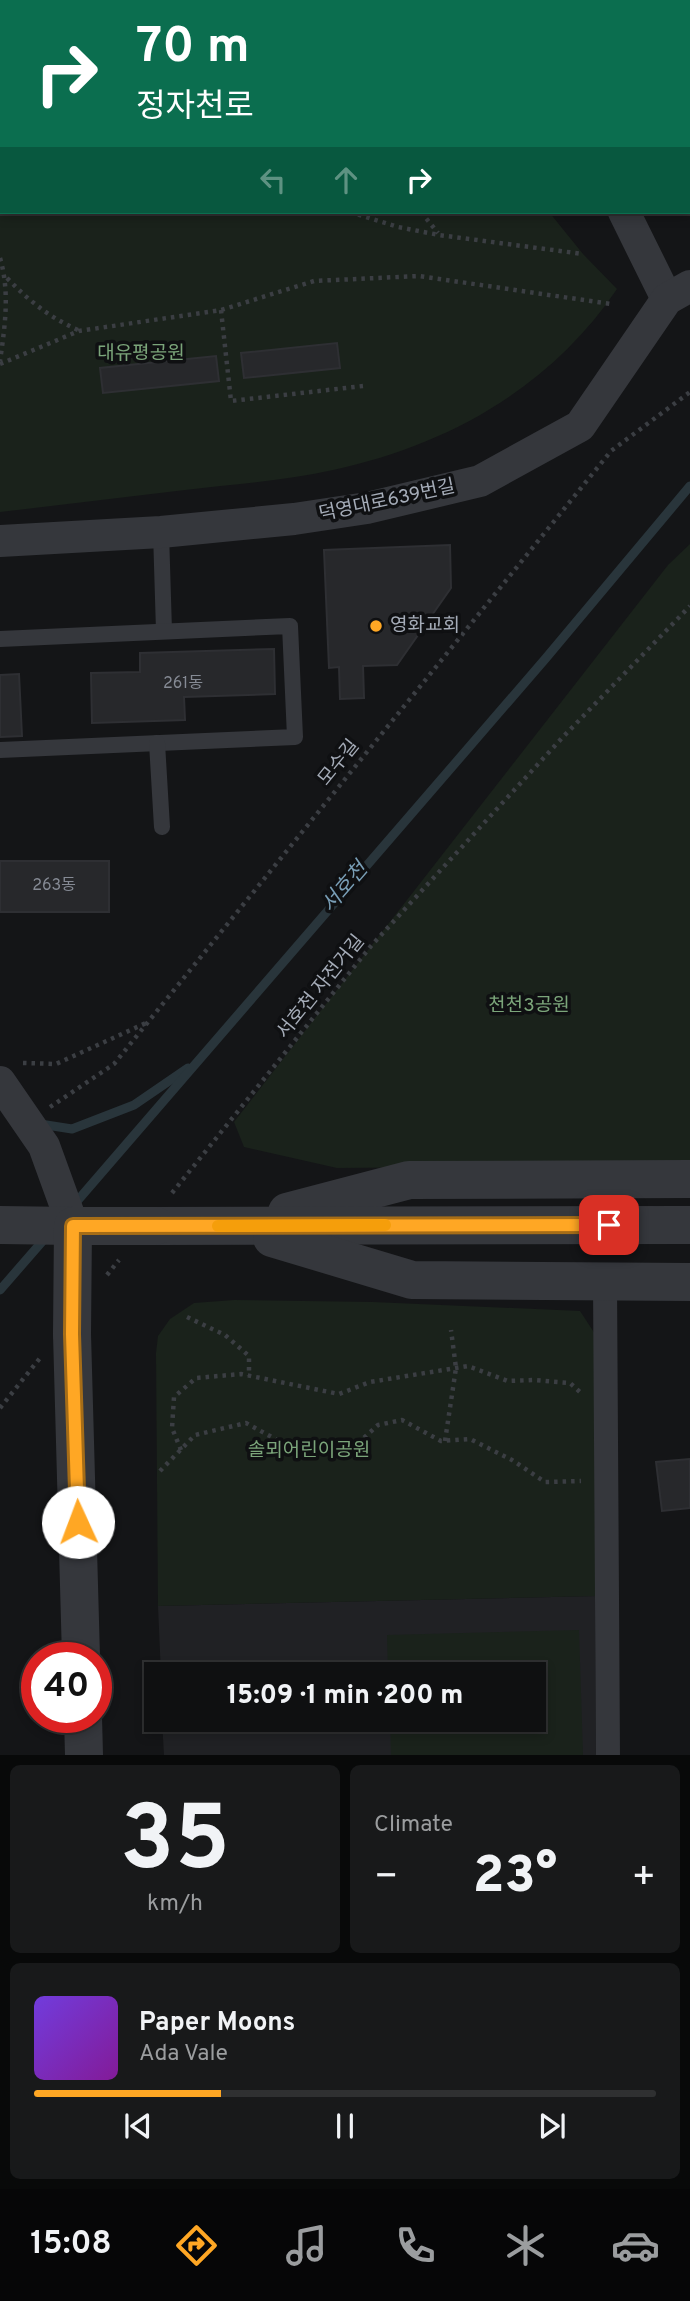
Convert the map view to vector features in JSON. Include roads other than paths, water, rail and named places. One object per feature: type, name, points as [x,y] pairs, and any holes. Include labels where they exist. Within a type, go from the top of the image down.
[{"type":"street","points":[[625,214],[679,292]]},
{"type":"street","name":"덕영대로639번길","points":[[0,541],[161,532],[294,519],[367,508],[480,481],[580,426],[679,292]]},
{"type":"street","points":[[7,1073],[44,1146],[72,1226],[57,1344],[80,1642]]},
{"type":"street","points":[[233,1226],[410,1180],[690,1179]]},
{"type":"street","points":[[0,1225],[72,1226],[164,1210],[233,1226],[412,1280],[690,1282]]},
{"type":"street","points":[[233,1226],[690,1225]]},
{"type":"street","points":[[605,1282],[608,1755]]},
{"type":"street","points":[[83,1733],[84,1755]]},
{"type":"lane","points":[[161,532],[164,631]]},
{"type":"lane","points":[[0,639],[290,626],[295,737],[0,750]]},
{"type":"lane","points":[[157,743],[162,827]]},
{"type":"waterway","name":"서호천","points":[[72,1207],[546,658],[690,486]]},
{"type":"waterway","points":[[40,1124],[72,1129],[134,1105],[188,1068]]},
{"type":"waterway","name":"서호천","points":[[0,1290],[47,1236]]},
{"type":"place","name":"영화교회","points":[[376,626]]},
{"type":"park label","name":"대유평공원","points":[[141,354]]},
{"type":"park label","name":"천천3공원","points":[[529,1006]]},
{"type":"park label","name":"솔뫼어린이공원","points":[[309,1451]]}]
